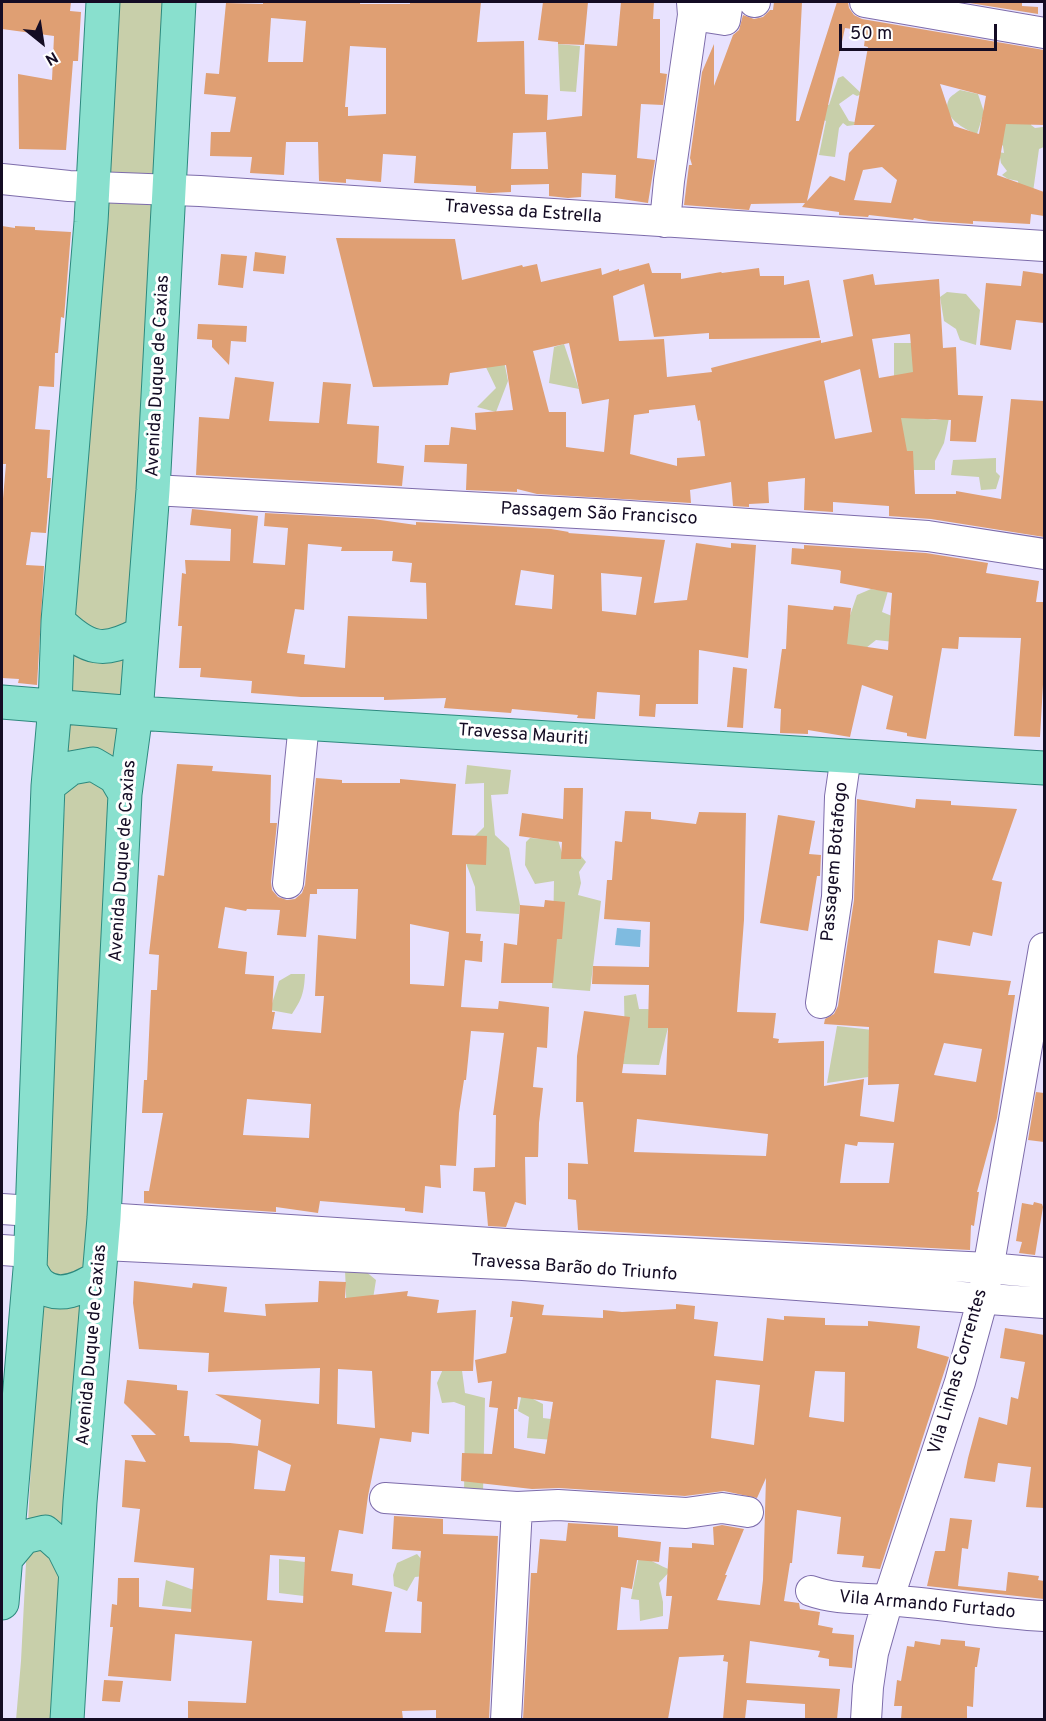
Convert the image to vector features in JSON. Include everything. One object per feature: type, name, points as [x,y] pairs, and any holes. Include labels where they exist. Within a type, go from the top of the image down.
[{"type":"main road","points":[[2,1603],[20,1257],[17,1210],[55,706],[58,621],[93,187],[103,2]]},
{"type":"main road","name":"Avenida Duque de Caxias","points":[[67,1719],[75,1572],[104,1231],[125,794],[136,713],[153,489],[179,2]]},
{"type":"main road","points":[[58,621],[76,638],[99,647],[122,644],[141,634]]},
{"type":"main road","name":"Travessa Mauriti","points":[[2,702],[136,713],[1044,768]]},
{"type":"main road","points":[[48,786],[71,768],[93,765],[115,777],[125,794]]},
{"type":"main road","points":[[20,1257],[41,1286],[62,1293],[83,1287],[99,1277]]},
{"type":"main road","points":[[4,1562],[24,1537],[45,1532],[63,1548],[75,1572]]},
{"type":"street","points":[[665,222],[692,8],[725,20],[728,2]]},
{"type":"street","points":[[865,2],[1044,33]]},
{"type":"street","name":"Travessa da Estrella","points":[[2,179],[93,187],[1044,246]]},
{"type":"street","name":"Passagem São Francisco","points":[[153,489],[602,514],[928,536],[1044,554]]},
{"type":"street","points":[[288,883],[304,723]]},
{"type":"street","name":"Passagem Botafogo","points":[[821,1003],[837,897],[840,797],[846,756]]},
{"type":"street","name":"Vila Linhas Correntes","points":[[866,1719],[873,1653],[888,1600],[960,1382],[984,1298],[1044,948]]},
{"type":"street","name":"Travessa Barão do Triunfo","points":[[104,1231],[291,1224],[395,1230],[1044,1303]]},
{"type":"street","name":"Travessa Barão do Triunfo","points":[[104,1231],[537,1247],[988,1268],[1044,1273]]},
{"type":"street","points":[[385,1498],[517,1507],[558,1504],[686,1513],[722,1508],[748,1512]]},
{"type":"street","points":[[506,1719],[517,1507]]},
{"type":"street","name":"Vila Armando Furtado","points":[[811,1591],[841,1599],[888,1600],[1004,1614],[1044,1616]]},
{"type":"green space","points":[[115,2],[171,2],[55,1719],[16,1720],[21,1661],[69,717]]},
{"type":"green space","points":[[558,44],[580,46],[576,92],[560,91]]},
{"type":"green space","points":[[843,76],[862,94],[857,96],[853,94],[839,104],[849,121],[855,122],[854,125],[847,126],[843,123],[839,128],[835,157],[819,155],[826,121],[810,114],[813,102],[829,105],[838,78]]},
{"type":"green space","points":[[960,90],[978,94],[984,112],[977,134],[960,126],[948,111],[949,99]]},
{"type":"green space","points":[[1032,105],[1031,125],[1044,129],[1044,147],[1039,149],[1033,192],[1019,190],[1018,181],[1002,175],[1007,171],[1001,163],[999,152],[1004,153],[1003,146],[997,139],[1007,117]]},
{"type":"green space","points":[[947,292],[966,294],[980,310],[976,345],[960,340],[956,329],[944,321],[940,297]]},
{"type":"green space","points":[[894,343],[917,343],[921,418],[935,420],[949,418],[944,443],[935,461],[935,470],[913,470],[913,451],[894,451]]},
{"type":"green space","points":[[564,344],[579,389],[549,383],[554,347]]},
{"type":"green space","points":[[502,351],[508,381],[496,412],[477,407],[496,388],[482,359]]},
{"type":"green space","points":[[996,458],[996,472],[1000,476],[996,489],[981,490],[979,477],[951,475],[953,460]]},
{"type":"green space","points":[[871,589],[888,591],[882,612],[892,616],[894,642],[876,640],[866,648],[845,657],[844,633],[857,595]]},
{"type":"green space","points":[[467,765],[511,770],[508,794],[491,795],[495,835],[509,848],[520,905],[519,914],[476,911],[475,887],[461,850],[484,827],[484,783],[465,784]]},
{"type":"green space","points":[[530,838],[558,840],[562,853],[581,856],[586,862],[579,872],[581,883],[578,895],[601,901],[590,991],[552,988],[554,881],[535,884],[525,865],[526,842]]},
{"type":"green space","points":[[291,974],[305,974],[302,996],[298,1004],[292,1014],[270,1010],[279,981]]},
{"type":"green space","points":[[636,994],[639,1009],[648,1009],[670,1019],[659,1065],[622,1064],[625,1052],[624,996]]},
{"type":"green space","points":[[837,1026],[873,1030],[868,1077],[827,1083]]},
{"type":"green space","points":[[358,1265],[376,1280],[369,1324],[347,1318],[345,1270]]},
{"type":"green space","points":[[461,1363],[465,1393],[485,1398],[483,1494],[464,1497],[465,1406],[454,1402],[442,1403],[437,1383],[443,1369]]},
{"type":"green space","points":[[522,1393],[534,1393],[533,1399],[543,1404],[543,1418],[551,1419],[555,1440],[527,1438],[529,1417],[518,1411]]},
{"type":"green space","points":[[417,1554],[422,1560],[425,1576],[415,1577],[407,1591],[394,1586],[393,1575],[397,1563]]},
{"type":"green space","points":[[639,1556],[671,1570],[659,1583],[663,1616],[640,1621],[639,1600],[631,1599]]},
{"type":"green space","points":[[279,1559],[305,1562],[304,1596],[279,1593]]},
{"type":"green space","points":[[166,1580],[191,1589],[217,1593],[213,1611],[162,1606]]},
{"type":"water","points":[[617,928],[641,930],[640,947],[615,945]]},
{"type":"building","points":[[2,2],[71,2],[70,11],[81,12],[78,61],[73,61],[66,150],[19,149],[18,74],[52,80],[54,36],[2,29]]},
{"type":"building","points":[[263,2],[410,4],[410,2],[481,2],[477,42],[524,41],[525,94],[548,95],[547,120],[582,116],[585,44],[617,46],[621,2],[654,2],[653,19],[660,19],[660,73],[667,74],[663,105],[641,104],[637,158],[655,160],[648,203],[615,198],[616,175],[582,173],[581,197],[568,198],[549,196],[549,184],[511,185],[511,192],[490,193],[476,192],[476,186],[414,183],[416,156],[383,154],[381,182],[346,179],[346,183],[319,181],[318,142],[286,142],[284,175],[250,173],[252,157],[210,156],[211,132],[230,132],[236,97],[204,94],[206,73],[219,74],[226,3],[263,4]],"holes":[[[271,18],[306,21],[303,62],[268,62]],[[350,46],[386,48],[386,114],[348,116],[348,107],[345,107]],[[546,132],[548,169],[511,169],[513,133]]]},
{"type":"building","points":[[543,2],[588,2],[584,45],[558,44],[558,42],[538,40]]},
{"type":"building","points":[[774,2],[802,2],[796,121],[799,121],[837,2],[848,2],[854,15],[862,19],[1044,50],[1044,125],[1006,124],[997,175],[1044,192],[1044,216],[1031,214],[1030,224],[973,221],[973,224],[914,218],[913,220],[869,215],[868,217],[839,215],[839,212],[802,207],[805,203],[751,204],[749,210],[684,205],[689,165],[692,165],[690,158],[702,72],[714,44],[714,86],[733,35],[739,30],[743,15],[754,19],[763,17],[773,10]],"holes":[[[845,28],[866,31],[864,46],[868,47],[854,125],[875,125],[849,153],[845,181],[830,176],[807,201]],[[940,84],[986,96],[979,134],[954,126]],[[882,167],[897,180],[891,203],[854,200],[863,170]]]},
{"type":"building","points":[[963,2],[1022,2],[1022,6],[1038,7],[1038,14]]},
{"type":"building","points":[[2,226],[35,227],[35,230],[71,232],[64,318],[61,317],[58,353],[55,353],[54,387],[39,386],[35,429],[50,430],[47,478],[51,478],[46,533],[31,532],[26,565],[44,566],[37,685],[18,683],[19,679],[2,678],[2,510],[6,464],[2,464]]},
{"type":"building","points":[[336,238],[455,239],[462,280],[522,265],[523,267],[537,264],[541,282],[601,268],[602,275],[649,263],[652,273],[681,273],[681,279],[759,268],[760,276],[784,276],[784,285],[809,280],[820,338],[709,339],[709,333],[654,337],[644,284],[613,296],[619,341],[664,339],[667,377],[712,372],[711,368],[821,340],[821,343],[853,336],[843,280],[873,274],[875,285],[939,279],[943,348],[956,347],[958,395],[983,396],[976,442],[950,441],[951,420],[901,418],[907,451],[913,451],[915,494],[956,494],[956,491],[1001,499],[1011,399],[1044,401],[1044,537],[931,519],[889,516],[889,506],[833,502],[833,512],[804,510],[805,478],[768,482],[769,503],[749,504],[749,507],[733,506],[731,482],[690,490],[691,503],[537,494],[517,489],[517,492],[466,490],[467,464],[424,462],[425,445],[449,445],[451,427],[476,430],[475,413],[513,410],[506,365],[450,373],[448,385],[373,387]],"holes":[[[910,334],[913,372],[879,378],[872,339]],[[569,343],[582,404],[609,399],[604,452],[566,447],[566,412],[549,412],[533,351]],[[860,369],[872,432],[835,439],[824,381]],[[695,405],[698,421],[700,420],[705,456],[677,458],[677,466],[630,454],[634,415],[649,413],[649,410]]]},
{"type":"building","points":[[255,252],[286,256],[284,274],[253,271]]},
{"type":"building","points":[[221,254],[247,256],[243,288],[218,285]]},
{"type":"building","points":[[1023,271],[1044,274],[1044,323],[1016,320],[1011,350],[980,345],[986,283],[1021,286]]},
{"type":"building","points":[[198,324],[247,326],[246,342],[231,341],[229,365],[212,347],[212,340],[197,339]]},
{"type":"building","points":[[235,377],[274,382],[269,421],[319,423],[323,382],[351,384],[347,424],[379,426],[377,463],[404,466],[402,486],[196,475],[199,417],[229,419]]},
{"type":"building","points":[[192,509],[258,516],[253,563],[285,565],[288,528],[264,526],[265,513],[373,519],[416,525],[416,522],[551,529],[568,533],[665,540],[654,603],[687,600],[696,543],[731,548],[731,543],[756,545],[748,658],[699,650],[698,704],[656,704],[655,717],[639,716],[640,695],[597,692],[595,719],[577,718],[578,715],[512,709],[511,713],[444,708],[446,698],[384,700],[384,697],[301,697],[251,693],[252,681],[200,677],[201,668],[179,668],[182,626],[178,626],[182,573],[186,574],[185,560],[230,561],[231,529],[190,525]],"holes":[[[308,544],[342,547],[341,551],[393,551],[392,561],[412,563],[410,582],[426,583],[427,619],[348,616],[345,668],[304,664],[305,655],[287,653],[295,609],[304,610]],[[521,570],[554,575],[552,609],[515,605]],[[601,573],[642,577],[636,615],[602,611]]]},
{"type":"building","points":[[804,545],[926,553],[988,563],[986,573],[1039,581],[1036,602],[1044,602],[1044,667],[1040,737],[1014,736],[1021,638],[959,637],[958,649],[942,648],[926,739],[886,729],[893,696],[862,685],[850,737],[808,730],[808,734],[780,733],[781,709],[774,708],[782,649],[786,649],[788,605],[833,610],[834,606],[851,608],[847,644],[888,650],[892,593],[840,583],[841,571],[839,570],[791,564],[792,548],[804,549]]},
{"type":"building","points":[[733,667],[747,669],[743,728],[727,727]]},
{"type":"building","points":[[177,764],[213,766],[212,771],[271,775],[270,823],[277,823],[272,890],[278,897],[287,900],[295,899],[302,893],[305,885],[316,778],[342,780],[342,783],[400,783],[400,779],[456,784],[452,835],[487,836],[486,865],[466,864],[466,933],[481,934],[480,941],[483,941],[482,962],[465,960],[461,1007],[498,1009],[499,1001],[549,1007],[547,1048],[537,1047],[533,1087],[543,1088],[538,1157],[525,1157],[526,1205],[515,1202],[506,1227],[488,1226],[485,1192],[473,1191],[474,1168],[495,1167],[496,1115],[493,1115],[504,1033],[471,1031],[466,1080],[464,1080],[459,1113],[456,1166],[440,1165],[441,1188],[425,1186],[423,1213],[405,1211],[405,1208],[320,1201],[318,1213],[276,1207],[276,1212],[144,1203],[144,1191],[149,1191],[163,1113],[142,1113],[144,1080],[147,1080],[151,990],[157,990],[159,955],[149,954],[158,875],[164,876]],"holes":[[[317,889],[358,889],[356,939],[318,935],[315,996],[324,996],[321,1033],[272,1029],[275,1012],[272,1012],[274,976],[245,974],[247,952],[218,948],[225,907],[246,911],[247,909],[280,910],[277,935],[306,937],[310,894],[317,894]],[[410,924],[449,932],[444,986],[410,984]],[[247,1099],[311,1104],[309,1138],[243,1135]]]},
{"type":"building","points":[[564,788],[583,788],[581,859],[561,859],[562,842],[519,836],[522,813],[563,819]]},
{"type":"building","points":[[857,799],[915,808],[916,799],[951,801],[951,805],[1017,809],[992,880],[1002,882],[992,936],[973,932],[970,946],[938,940],[934,973],[1011,981],[1008,995],[1015,995],[997,1118],[977,1192],[979,1192],[974,1226],[971,1225],[970,1250],[578,1230],[576,1200],[568,1199],[568,1163],[588,1164],[583,1102],[576,1102],[577,1056],[584,1011],[630,1017],[622,1073],[666,1075],[668,1028],[648,1028],[649,985],[592,984],[593,966],[649,967],[650,922],[604,919],[607,880],[612,880],[615,841],[622,842],[625,811],[651,812],[651,819],[696,824],[699,812],[746,813],[744,920],[737,1012],[776,1013],[773,1038],[779,1039],[778,1043],[824,1041],[824,1086],[864,1079],[860,1116],[894,1122],[899,1084],[868,1085],[869,1027],[824,1024],[825,1019],[834,1014],[838,1006],[854,900]],"holes":[[[944,1043],[982,1049],[976,1082],[934,1075]],[[637,1119],[768,1134],[766,1156],[634,1152]],[[858,1142],[894,1143],[889,1183],[840,1183],[845,1144],[857,1146]]]},
{"type":"building","points":[[778,815],[815,821],[809,854],[821,855],[820,876],[817,876],[808,931],[760,923]]},
{"type":"building","points":[[545,900],[565,902],[562,939],[557,939],[553,983],[501,983],[504,943],[517,945],[520,905],[544,907]]},
{"type":"building","points":[[1036,1092],[1044,1093],[1044,1142],[1028,1140]]},
{"type":"building","points":[[1034,1202],[1042,1204],[1043,1207],[1035,1255],[1019,1253],[1022,1242],[1016,1241],[1022,1203],[1033,1205]]},
{"type":"building","points":[[134,1281],[192,1288],[193,1283],[227,1287],[224,1312],[266,1316],[265,1304],[318,1302],[319,1281],[346,1282],[345,1298],[408,1291],[407,1296],[439,1300],[437,1313],[476,1310],[473,1371],[431,1371],[429,1434],[412,1432],[411,1442],[380,1438],[363,1534],[339,1530],[331,1571],[353,1574],[352,1585],[392,1592],[385,1632],[421,1633],[422,1602],[417,1601],[421,1551],[392,1549],[394,1516],[443,1519],[443,1534],[498,1536],[489,1719],[436,1719],[436,1710],[402,1711],[403,1719],[188,1719],[188,1701],[246,1703],[252,1641],[175,1634],[171,1681],[108,1676],[113,1627],[110,1627],[112,1604],[117,1605],[118,1578],[139,1578],[139,1607],[191,1612],[194,1568],[134,1562],[140,1509],[122,1507],[125,1460],[146,1462],[131,1435],[156,1435],[124,1403],[127,1380],[177,1385],[177,1390],[188,1391],[184,1436],[189,1436],[190,1442],[258,1446],[261,1420],[215,1394],[319,1404],[320,1368],[208,1372],[209,1353],[139,1349],[133,1303]],"holes":[[[338,1369],[372,1371],[375,1428],[337,1424]],[[258,1450],[291,1465],[285,1491],[254,1489]],[[270,1555],[305,1557],[303,1603],[267,1600]]]},
{"type":"building","points":[[512,1301],[544,1305],[542,1315],[603,1318],[603,1310],[622,1312],[676,1309],[676,1304],[695,1306],[694,1319],[718,1322],[714,1356],[763,1361],[767,1318],[784,1320],[784,1316],[825,1318],[825,1325],[868,1326],[868,1321],[920,1326],[917,1348],[949,1357],[880,1569],[862,1567],[864,1556],[837,1554],[841,1517],[797,1510],[792,1563],[790,1563],[784,1601],[799,1603],[800,1609],[820,1612],[818,1625],[833,1628],[832,1633],[854,1635],[852,1668],[829,1666],[829,1659],[818,1657],[820,1651],[750,1641],[746,1683],[840,1689],[837,1719],[805,1719],[805,1704],[747,1700],[745,1719],[723,1719],[728,1662],[723,1661],[724,1655],[679,1657],[668,1719],[523,1719],[531,1573],[537,1573],[540,1539],[566,1541],[568,1523],[618,1526],[618,1537],[661,1542],[659,1562],[637,1560],[632,1589],[621,1587],[617,1630],[668,1629],[672,1596],[666,1596],[669,1547],[692,1548],[692,1543],[714,1545],[713,1527],[722,1525],[744,1529],[717,1600],[760,1605],[763,1580],[766,1478],[757,1498],[724,1491],[685,1496],[559,1488],[532,1489],[461,1481],[462,1453],[492,1454],[498,1408],[489,1407],[492,1381],[478,1383],[475,1360],[506,1353],[513,1317],[510,1317]],"holes":[[[815,1371],[845,1372],[844,1422],[809,1417]],[[716,1380],[760,1385],[754,1445],[711,1438]],[[518,1397],[553,1402],[545,1454],[514,1448],[514,1409],[517,1409]]]},
{"type":"building","points":[[1005,1328],[1044,1335],[1044,1508],[1026,1507],[1031,1467],[998,1463],[995,1482],[964,1478],[979,1417],[1007,1425],[1011,1397],[1018,1399],[1025,1362],[1000,1358]]},
{"type":"building","points":[[950,1518],[972,1520],[968,1549],[962,1548],[958,1586],[1006,1591],[1008,1572],[1039,1576],[1038,1580],[1044,1581],[1044,1599],[927,1586],[935,1551],[945,1551]]},
{"type":"building","points":[[941,1639],[965,1641],[965,1646],[980,1648],[977,1667],[975,1667],[973,1707],[967,1706],[967,1719],[901,1719],[902,1706],[894,1706],[897,1680],[901,1681],[907,1646],[914,1647],[915,1641],[940,1645]]},
{"type":"building","points":[[104,1680],[123,1681],[120,1702],[102,1701]]}]
